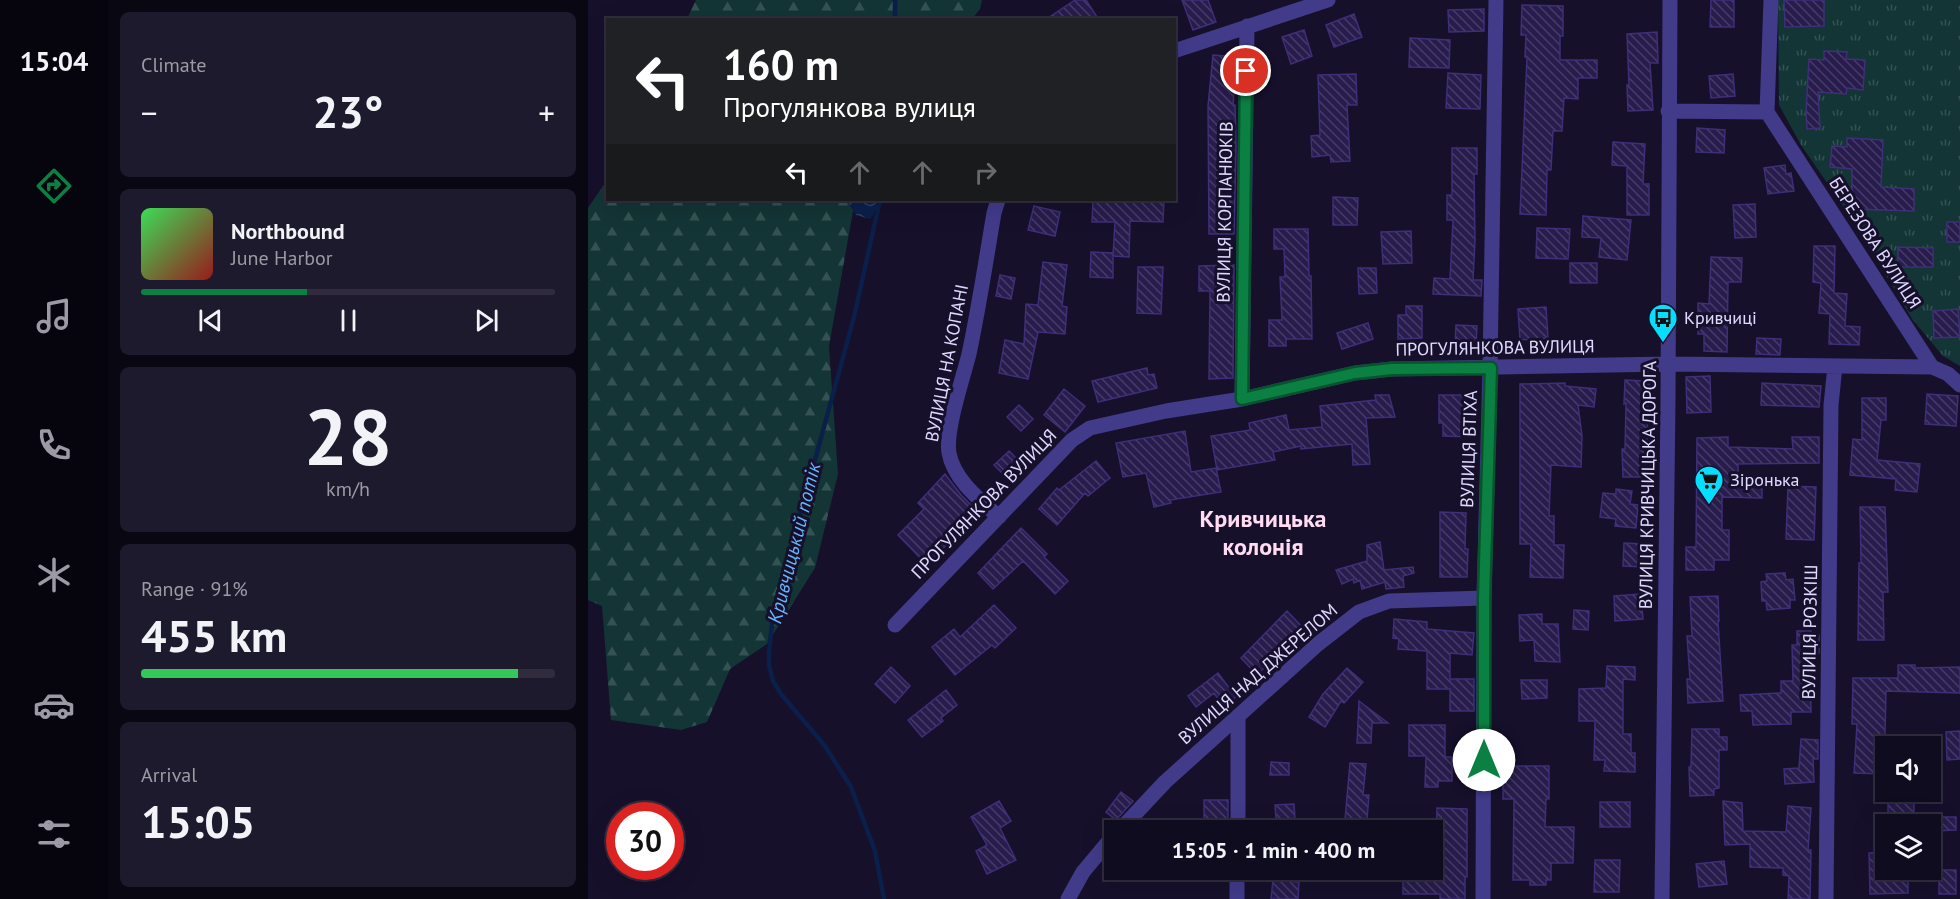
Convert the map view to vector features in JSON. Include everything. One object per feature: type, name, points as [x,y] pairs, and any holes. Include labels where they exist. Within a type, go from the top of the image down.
[{"type":"street","points":[[1176,50],[1328,0]]},
{"type":"street","name":"ВУЛИЦЯ ВТІХА","points":[[1484,899],[1484,598],[1491,368],[1496,0]]},
{"type":"street","name":"ВУЛИЦЯ КРИВЧИЦЬКА ДОРОГА","points":[[1662,899],[1669,364],[1670,0]]},
{"type":"street","points":[[1668,111],[1767,112],[1771,0]]},
{"type":"street","name":"ВУЛИЦЯ КОРПАНЮКІВ","points":[[1242,399],[1247,26]]},
{"type":"street","name":"БЕРЕЗОВА ВУЛИЦЯ","points":[[1767,112],[1932,367],[1948,374],[1960,385]]},
{"type":"street","name":"ВУЛИЦЯ НА КОПАНІ","points":[[998,201],[948,451],[952,464],[961,479],[999,518]]},
{"type":"street","name":"ПРОГУЛЯНКОВА ВУЛИЦЯ","points":[[896,625],[1072,440],[1090,428],[1166,411],[1242,399],[1355,373],[1392,369],[1669,364],[1932,367]]},
{"type":"street","name":"ВУЛИЦЯ РОЗКІШ","points":[[1826,899],[1831,447],[1835,366]]},
{"type":"street","name":"ВУЛИЦЯ НАД ДЖЕРЕЛОМ","points":[[1129,820],[1165,782],[1318,644],[1359,612],[1389,601],[1484,598]]},
{"type":"street","points":[[1238,717],[1238,820]]},
{"type":"street","points":[[1068,899],[1083,872],[1104,847]]},
{"type":"street","points":[[1237,880],[1237,899]]},
{"type":"green space","points":[[696,0],[982,0],[980,9],[973,18],[687,18]]},
{"type":"green space","points":[[1778,0],[1960,0],[1960,366],[1943,356],[1912,319],[1859,229],[1801,145],[1779,105]]},
{"type":"green space","points":[[606,181],[606,201],[855,201],[829,346],[838,474],[815,568],[767,644],[730,669],[707,722],[681,730],[611,720],[602,606],[588,600],[588,208]]},
{"type":"water","points":[[847,201],[877,201],[870,219],[856,215]]},
{"type":"building","points":[[1075,0],[1086,0],[1098,18],[1048,18]]},
{"type":"building","points":[[1182,0],[1208,0],[1216,22],[1193,30]]},
{"type":"building","points":[[1711,0],[1734,0],[1734,27],[1710,27]]},
{"type":"building","points":[[1784,0],[1824,0],[1824,26],[1785,27]]},
{"type":"building","points":[[1522,5],[1563,6],[1560,60],[1597,60],[1597,78],[1578,78],[1578,99],[1564,98],[1562,131],[1553,131],[1551,170],[1547,170],[1546,215],[1520,214],[1527,57],[1525,57],[1526,35],[1521,35]]},
{"type":"building","points":[[1484,9],[1484,31],[1449,32],[1448,10]]},
{"type":"building","points":[[1354,14],[1362,37],[1334,47],[1326,25]]},
{"type":"building","points":[[1304,30],[1312,56],[1291,64],[1282,37]]},
{"type":"building","points":[[1657,32],[1658,63],[1650,63],[1653,110],[1628,111],[1627,34]]},
{"type":"building","points":[[1410,38],[1450,40],[1449,68],[1409,67]]},
{"type":"building","points":[[1824,51],[1847,52],[1846,59],[1865,60],[1863,90],[1847,88],[1846,94],[1818,92],[1820,128],[1807,129],[1809,59],[1824,60]]},
{"type":"building","points":[[1213,55],[1237,57],[1233,105],[1235,105],[1236,146],[1234,234],[1209,234],[1208,106]]},
{"type":"building","points":[[1448,73],[1481,75],[1480,109],[1446,108]]},
{"type":"building","points":[[1356,74],[1357,105],[1347,105],[1350,161],[1331,162],[1330,155],[1312,157],[1311,136],[1320,135],[1318,75]]},
{"type":"building","points":[[1733,74],[1735,96],[1711,98],[1709,76]]},
{"type":"building","points":[[1697,128],[1725,130],[1724,153],[1696,152]]},
{"type":"building","points":[[1847,138],[1883,140],[1881,187],[1914,189],[1914,211],[1852,209],[1852,169],[1830,167],[1832,146],[1847,147]]},
{"type":"building","points":[[1613,142],[1645,144],[1643,184],[1649,184],[1649,215],[1627,215],[1627,166],[1612,165]]},
{"type":"building","points":[[1452,148],[1477,148],[1477,174],[1474,174],[1473,280],[1482,280],[1481,296],[1433,294],[1434,278],[1450,279],[1453,220],[1447,220],[1447,195],[1452,195]]},
{"type":"building","points":[[1785,165],[1786,174],[1791,173],[1794,191],[1768,194],[1764,168]]},
{"type":"building","points":[[1333,197],[1358,198],[1357,225],[1333,225]]},
{"type":"building","points":[[1093,201],[1164,201],[1163,222],[1130,221],[1129,257],[1113,256],[1115,222],[1092,222]]},
{"type":"building","points":[[1755,204],[1756,237],[1735,238],[1733,205]]},
{"type":"building","points":[[1034,206],[1060,212],[1055,236],[1028,230]]},
{"type":"building","points":[[1583,216],[1631,220],[1627,260],[1599,257],[1601,238],[1582,237]]},
{"type":"building","points":[[1947,222],[1960,222],[1960,242],[1947,242]]},
{"type":"building","points":[[1537,228],[1570,229],[1568,259],[1536,258]]},
{"type":"building","points":[[1274,229],[1308,229],[1312,339],[1286,339],[1286,346],[1269,346],[1269,320],[1282,320],[1280,277],[1285,277],[1284,249],[1274,249]]},
{"type":"building","points":[[1411,231],[1412,263],[1383,264],[1381,232]]},
{"type":"building","points":[[1814,246],[1835,246],[1834,293],[1847,294],[1845,326],[1860,327],[1859,345],[1829,344],[1830,314],[1819,313],[1821,283],[1813,282]]},
{"type":"building","points":[[1898,247],[1933,248],[1933,267],[1898,267]]},
{"type":"building","points":[[1091,252],[1113,253],[1113,278],[1090,277]]},
{"type":"building","points":[[1711,257],[1742,258],[1741,282],[1728,282],[1727,352],[1704,351],[1704,334],[1698,334],[1698,303],[1709,304]]},
{"type":"building","points":[[1043,262],[1067,265],[1062,306],[1067,307],[1065,334],[1038,332],[1028,379],[999,373],[1005,340],[1024,344],[1026,304],[1038,305]]},
{"type":"building","points":[[1570,263],[1597,263],[1597,283],[1570,283]]},
{"type":"building","points":[[1234,265],[1233,378],[1209,379],[1210,291],[1199,291],[1199,266]]},
{"type":"building","points":[[1138,267],[1163,267],[1161,314],[1137,313]]},
{"type":"building","points":[[1358,268],[1376,268],[1377,293],[1359,294]]},
{"type":"building","points":[[1000,275],[1015,278],[1011,299],[996,296]]},
{"type":"building","points":[[1406,306],[1422,306],[1422,338],[1398,339],[1398,315],[1406,315]]},
{"type":"building","points":[[1546,307],[1548,338],[1520,340],[1518,309]]},
{"type":"building","points":[[1958,309],[1960,337],[1934,338],[1933,311]]},
{"type":"building","points":[[1368,323],[1373,339],[1342,349],[1337,333]]},
{"type":"building","points":[[1456,325],[1477,326],[1476,344],[1455,344]]},
{"type":"building","points":[[1757,338],[1781,339],[1780,355],[1756,354]]},
{"type":"building","points":[[1147,368],[1148,375],[1154,374],[1157,388],[1098,402],[1092,381]]},
{"type":"building","points":[[1710,376],[1711,412],[1687,413],[1686,377]]},
{"type":"building","points":[[1625,380],[1646,381],[1652,388],[1651,403],[1648,403],[1647,448],[1650,448],[1651,477],[1623,477]]},
{"type":"building","points":[[1565,383],[1565,386],[1596,389],[1594,407],[1578,405],[1582,436],[1581,467],[1551,465],[1549,516],[1554,516],[1554,545],[1564,545],[1563,578],[1530,577],[1531,544],[1520,544],[1520,384]]},
{"type":"building","points":[[1762,383],[1821,386],[1819,407],[1761,405]]},
{"type":"building","points":[[1064,389],[1085,406],[1065,432],[1044,415]]},
{"type":"building","points":[[1927,394],[1958,396],[1956,426],[1925,424]]},
{"type":"building","points":[[1375,395],[1389,395],[1395,417],[1366,418],[1370,464],[1353,465],[1352,444],[1301,449],[1301,446],[1273,452],[1275,460],[1217,470],[1211,436],[1250,430],[1249,423],[1286,415],[1289,430],[1322,427],[1320,406],[1376,400]]},
{"type":"building","points":[[1439,395],[1474,395],[1474,437],[1443,436],[1443,423],[1439,423]]},
{"type":"building","points":[[1862,398],[1886,398],[1886,420],[1881,420],[1877,460],[1920,464],[1917,492],[1895,490],[1896,479],[1850,475],[1853,439],[1862,440]]},
{"type":"building","points":[[1019,405],[1033,419],[1021,431],[1007,417]]},
{"type":"building","points":[[1185,431],[1191,472],[1216,468],[1221,492],[1170,500],[1171,503],[1154,507],[1146,473],[1123,477],[1116,443]]},
{"type":"building","points":[[1728,437],[1728,447],[1793,449],[1792,437],[1819,437],[1819,463],[1738,464],[1738,484],[1762,485],[1762,498],[1722,497],[1722,530],[1729,530],[1729,560],[1714,560],[1714,570],[1686,570],[1686,547],[1696,547],[1697,438]]},
{"type":"building","points":[[1009,451],[1023,465],[1008,479],[994,465]]},
{"type":"building","points":[[1096,461],[1110,478],[1088,496],[1085,493],[1057,525],[1039,509],[1057,488],[1059,490]]},
{"type":"building","points":[[945,474],[976,510],[927,565],[898,535],[924,509],[918,503]]},
{"type":"building","points":[[1788,486],[1816,487],[1814,540],[1786,539]]},
{"type":"building","points":[[1616,489],[1632,491],[1630,504],[1638,505],[1636,528],[1615,526],[1616,519],[1600,517],[1603,493],[1616,494]]},
{"type":"building","points":[[1860,507],[1885,507],[1888,592],[1883,592],[1884,640],[1858,640],[1859,563],[1861,563]]},
{"type":"building","points":[[1440,512],[1466,513],[1467,577],[1440,577]]},
{"type":"building","points":[[1021,528],[1047,554],[1044,557],[1068,581],[1055,594],[1023,561],[993,589],[978,573]]},
{"type":"building","points":[[1380,542],[1384,570],[1413,567],[1414,573],[1403,576],[1404,587],[1386,589],[1385,582],[1362,589],[1360,580],[1354,583],[1353,579],[1342,584],[1336,570],[1367,561],[1367,545]]},
{"type":"building","points":[[1624,543],[1645,544],[1644,567],[1623,566]]},
{"type":"building","points":[[1785,573],[1786,580],[1793,579],[1795,600],[1790,600],[1790,608],[1767,610],[1766,601],[1762,601],[1761,582],[1767,581],[1766,574]]},
{"type":"building","points":[[1641,594],[1643,619],[1615,621],[1614,596]]},
{"type":"building","points":[[1718,596],[1723,701],[1688,703],[1687,679],[1690,679],[1687,636],[1692,636],[1690,597]]},
{"type":"building","points":[[994,605],[1016,628],[995,648],[992,645],[955,675],[932,647],[954,629],[960,637]]},
{"type":"building","points":[[1574,610],[1589,611],[1588,630],[1573,629]]},
{"type":"building","points":[[1287,611],[1307,632],[1287,652],[1284,648],[1257,675],[1241,658]]},
{"type":"building","points":[[1542,614],[1542,624],[1558,624],[1560,662],[1535,661],[1534,640],[1520,641],[1519,615]]},
{"type":"building","points":[[1394,619],[1427,622],[1427,629],[1474,633],[1472,655],[1450,653],[1450,679],[1474,679],[1474,711],[1450,711],[1450,689],[1427,689],[1427,651],[1398,649],[1399,639],[1393,638]]},
{"type":"building","points":[[1797,631],[1811,631],[1810,635],[1819,635],[1819,653],[1810,654],[1811,712],[1791,712],[1791,724],[1753,725],[1752,711],[1741,711],[1740,695],[1781,693],[1781,681],[1793,681],[1792,645],[1797,645]]},
{"type":"building","points":[[1898,665],[1915,665],[1915,668],[1960,667],[1960,693],[1886,691],[1885,736],[1875,736],[1875,774],[1854,773],[1857,724],[1852,724],[1853,678],[1898,678]]},
{"type":"building","points":[[1607,666],[1635,667],[1635,680],[1623,679],[1623,734],[1631,734],[1631,753],[1635,753],[1635,772],[1604,771],[1605,760],[1594,760],[1595,721],[1579,721],[1579,689],[1606,688]]},
{"type":"building","points":[[891,667],[910,686],[895,703],[875,684]]},
{"type":"building","points":[[1347,668],[1363,682],[1344,703],[1341,701],[1325,727],[1309,717],[1323,694]]},
{"type":"building","points":[[1218,673],[1236,697],[1223,706],[1214,693],[1196,707],[1188,696]]},
{"type":"building","points":[[1521,680],[1547,680],[1547,698],[1522,699]]},
{"type":"building","points":[[946,690],[957,705],[941,718],[943,721],[922,737],[908,720]]},
{"type":"building","points":[[1359,701],[1388,723],[1372,723],[1371,743],[1357,743]]},
{"type":"building","points":[[1409,725],[1445,725],[1445,757],[1452,757],[1452,781],[1438,781],[1438,787],[1425,787],[1426,756],[1409,756]]},
{"type":"building","points":[[1692,729],[1719,729],[1719,737],[1727,737],[1727,750],[1719,750],[1719,788],[1714,789],[1714,795],[1690,796],[1689,767],[1691,767]]},
{"type":"building","points":[[1960,731],[1960,759],[1947,760],[1946,732]]},
{"type":"building","points":[[1801,739],[1818,740],[1818,759],[1813,759],[1814,782],[1785,784],[1784,769],[1799,768]]},
{"type":"building","points":[[1271,762],[1289,763],[1289,775],[1270,775]]},
{"type":"building","points":[[1350,763],[1366,764],[1363,795],[1369,795],[1367,820],[1345,820]]},
{"type":"building","points":[[1503,766],[1549,766],[1549,799],[1546,799],[1545,827],[1574,827],[1573,863],[1551,863],[1551,880],[1546,880],[1546,885],[1530,885],[1530,880],[1513,880],[1514,799],[1503,799]]},
{"type":"building","points":[[1121,792],[1133,801],[1116,820],[1106,812]]},
{"type":"building","points":[[1204,800],[1228,800],[1228,820],[1204,820]]},
{"type":"building","points":[[999,801],[1011,821],[1000,828],[1016,860],[987,874],[976,851],[987,845],[971,817]]},
{"type":"building","points":[[1723,801],[1742,803],[1743,831],[1786,832],[1788,806],[1811,808],[1808,850],[1811,850],[1810,899],[1788,899],[1789,876],[1783,875],[1783,868],[1750,867],[1750,844],[1725,845]]},
{"type":"building","points":[[1600,802],[1630,802],[1630,827],[1600,827]]},
{"type":"building","points":[[1888,802],[1914,802],[1914,814],[1888,814]]},
{"type":"building","points":[[1294,804],[1295,819],[1276,819],[1275,805]]},
{"type":"building","points":[[1437,808],[1467,809],[1465,899],[1440,899],[1440,894],[1403,894],[1403,880],[1443,880],[1443,820],[1437,820]]},
{"type":"building","points":[[1941,817],[1956,817],[1956,830],[1941,831]]},
{"type":"building","points":[[1869,853],[1875,853],[1875,880],[1908,880],[1908,893],[1870,894]]},
{"type":"building","points":[[1595,860],[1620,860],[1619,892],[1594,892]]},
{"type":"building","points":[[1724,861],[1727,884],[1699,887],[1696,864]]},
{"type":"building","points":[[1941,870],[1956,870],[1956,894],[1939,894]]},
{"type":"building","points":[[1273,880],[1299,882],[1298,899],[1271,899]]},
{"type":"waterway","name":"Кривчицький потік","points":[[895,0],[895,18]]},
{"type":"waterway","name":"Кривчицький потік","points":[[880,201],[854,317],[773,614],[769,665],[773,681],[781,694],[825,746],[851,787],[875,851],[884,899]]},
{"type":"place","name":"Кривчиці","points":[[1663,344]]},
{"type":"place","name":"Зіронька","points":[[1709,506]]},
{"type":"district","name":"Кривчицька колонія","points":[[1263,533]]},
{"type":"route","points":[[1246,71],[1242,399],[1355,373],[1392,369],[1491,368],[1484,598],[1484,760]]}]
